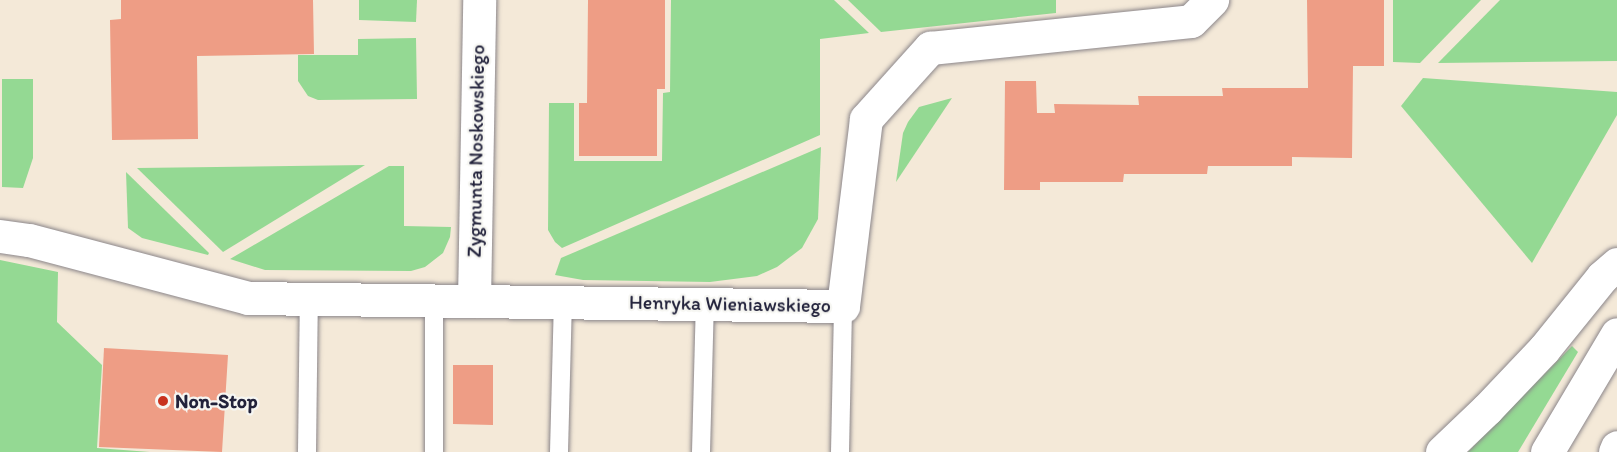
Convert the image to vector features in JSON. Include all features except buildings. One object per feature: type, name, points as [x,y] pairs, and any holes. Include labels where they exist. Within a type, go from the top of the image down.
[{"type":"street","name":"Zygmunta Noskowskiego","points":[[474,301],[479,0]]},
{"type":"street","name":"Henryka Wieniawskiego","points":[[0,236],[29,240],[248,297],[843,306],[866,119],[930,48],[1191,21],[1212,0]]},
{"type":"street","points":[[1442,452],[1544,349],[1602,278],[1617,264]]},
{"type":"street","points":[[1547,452],[1617,334]]},
{"type":"street","points":[[1615,452],[1617,447]]},
{"type":"lane","points":[[307,452],[309,298]]},
{"type":"lane","points":[[434,300],[434,452]]},
{"type":"lane","points":[[559,452],[563,302]]},
{"type":"lane","points":[[701,452],[705,304]]},
{"type":"lane","points":[[840,452],[843,306]]},
{"type":"green space","points":[[359,0],[417,0],[416,22],[359,20]]},
{"type":"green space","points":[[671,0],[834,0],[869,33],[820,39],[820,135],[562,248],[555,242],[548,230],[549,103],[574,103],[574,161],[662,161],[663,93],[670,92]]},
{"type":"green space","points":[[848,0],[1056,0],[1056,13],[881,32]]},
{"type":"green space","points":[[1393,0],[1481,0],[1420,63],[1393,62]]},
{"type":"green space","points":[[1500,0],[1617,0],[1617,61],[1438,63]]},
{"type":"green space","points":[[416,38],[417,99],[318,100],[308,96],[298,81],[298,55],[358,55],[358,39]]},
{"type":"green space","points":[[1423,78],[1617,92],[1617,115],[1532,263],[1401,106]]},
{"type":"green space","points":[[2,79],[33,79],[33,158],[23,188],[2,187]]},
{"type":"green space","points":[[952,98],[896,182],[903,133],[908,122],[919,107]]},
{"type":"green space","points":[[821,147],[818,219],[802,248],[777,267],[757,276],[710,282],[583,280],[555,275],[561,258]]},
{"type":"green space","points":[[365,165],[223,252],[137,168]]},
{"type":"green space","points":[[389,166],[404,166],[404,226],[451,227],[450,237],[443,253],[425,267],[411,271],[265,270],[230,259]]},
{"type":"green space","points":[[126,172],[209,253],[208,255],[142,238],[128,228]]},
{"type":"green space","points":[[0,260],[58,272],[57,322],[102,365],[97,448],[150,452],[0,452]]},
{"type":"green space","points":[[1572,346],[1578,352],[1518,452],[1468,452]]},
{"type":"place","name":"Non-Stop","points":[[163,401]]}]
